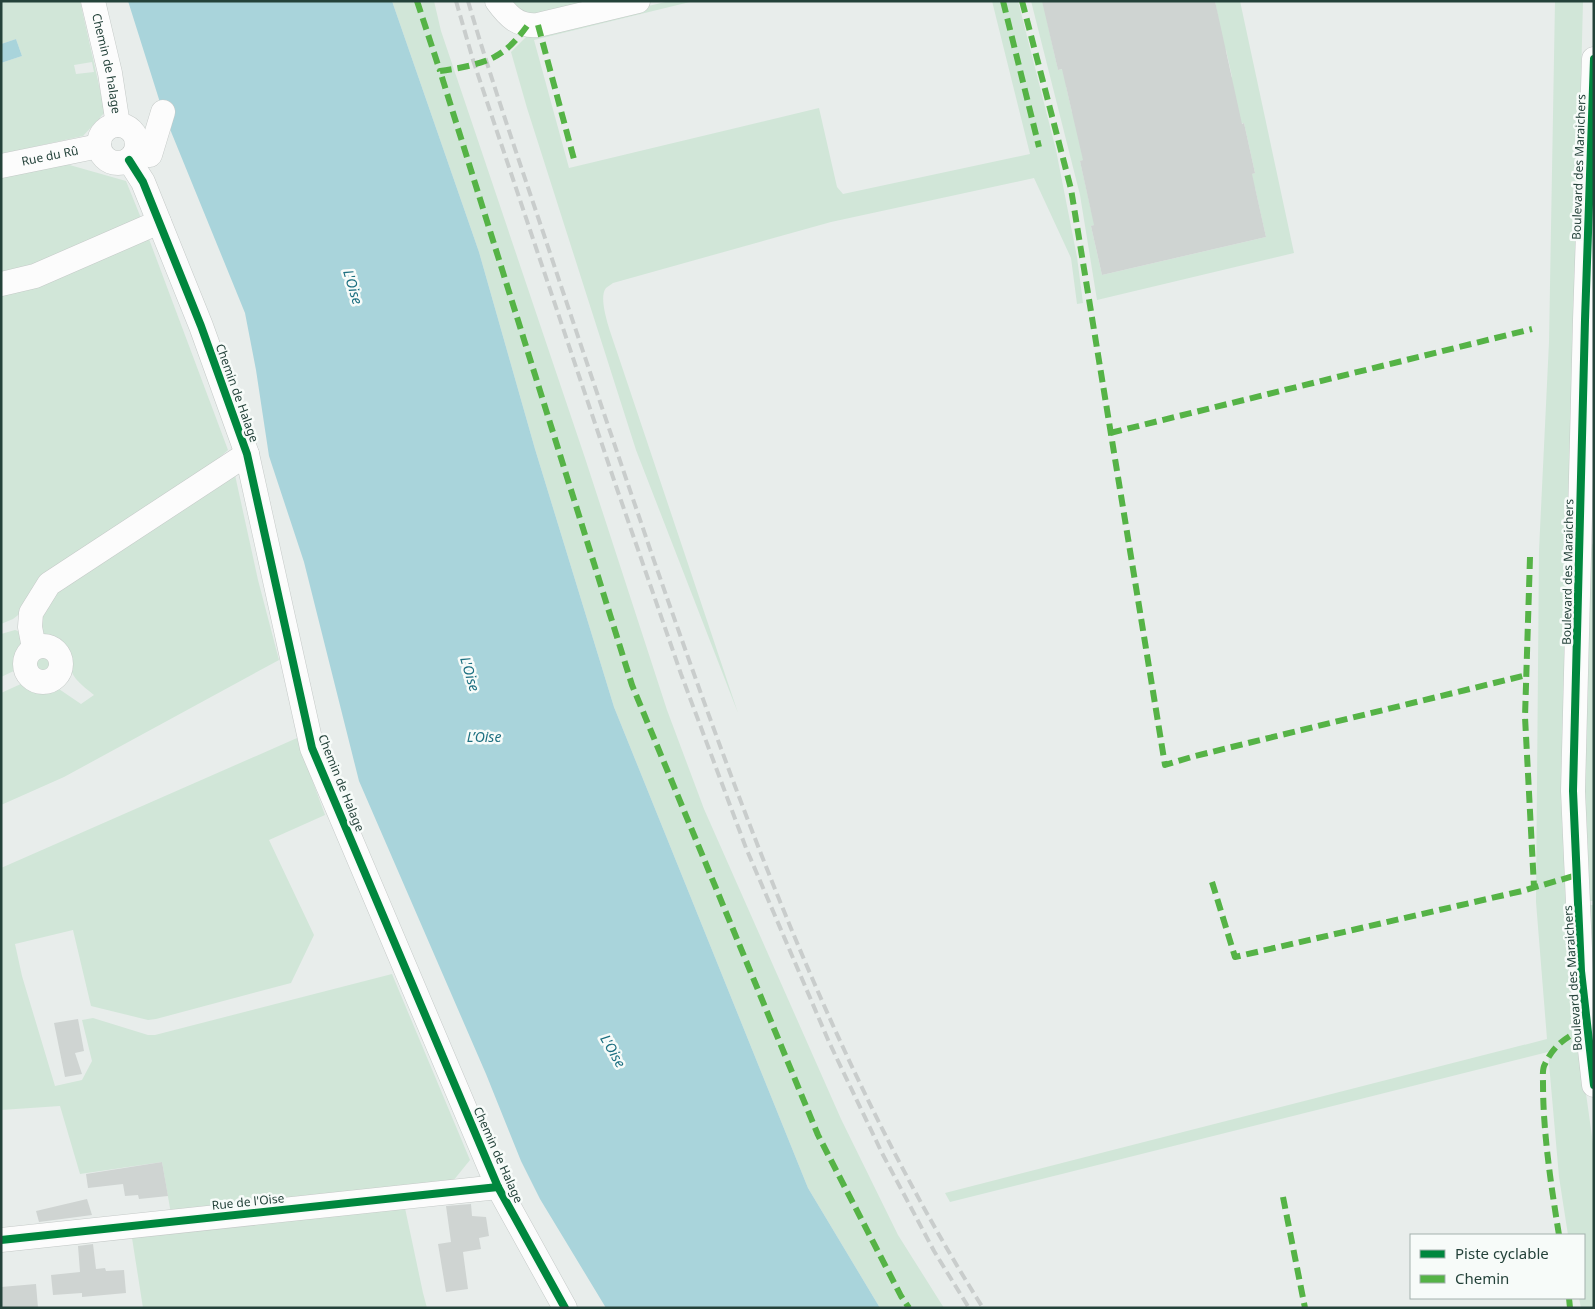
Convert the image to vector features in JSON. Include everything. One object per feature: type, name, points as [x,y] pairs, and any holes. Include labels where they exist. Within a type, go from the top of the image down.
[{"type":"street","name":"Chemin de halage","points":[[92,1],[110,73],[118,125]]},
{"type":"street","points":[[497,1],[514,20],[527,26],[638,1]]},
{"type":"street","name":"Boulevard des Maraichers","points":[[1594,59],[1585,320],[1587,521],[1573,791],[1581,971],[1594,1085]]},
{"type":"street","points":[[132,157],[136,141],[130,130],[118,125],[112,126],[102,134],[99,146],[103,156],[112,163],[124,162],[132,157],[150,155],[162,112]]},
{"type":"street","name":"Rue du Rû","points":[[1,166],[99,146]]},
{"type":"street","name":"Chemin de Halage","points":[[132,157],[201,326],[247,454],[312,748],[498,1187],[565,1308]]},
{"type":"street","points":[[1,284],[35,276],[159,222]]},
{"type":"street","points":[[34,648],[30,627],[31,613],[49,584],[247,454]]},
{"type":"street","name":"Rue de l'Oise","points":[[1,1240],[498,1187]]},
{"type":"green space","points":[[1,1],[80,1],[105,112],[83,136],[1,154],[1,63],[22,56],[16,39],[1,44]],"holes":[[[92,62],[94,72],[76,74],[74,65]]]},
{"type":"green space","points":[[392,1],[434,1],[441,31],[585,458],[667,710],[704,809],[841,1119],[898,1235],[944,1308],[880,1308],[808,1188],[614,707],[535,449],[479,252]]},
{"type":"green space","points":[[504,1],[619,1],[533,17]]},
{"type":"green space","points":[[670,1],[694,1],[534,40],[569,168],[819,108],[837,187],[843,194],[1030,154],[992,1],[1018,1],[1056,150],[1077,257],[1083,303],[1077,304],[1071,258],[1034,178],[831,222],[613,283],[606,288],[603,300],[609,327],[738,713],[636,450],[527,108],[511,52],[530,33]]},
{"type":"green space","points":[[1031,1],[1135,1],[1047,21],[1058,70],[1221,33],[1215,1],[1240,1],[1294,253],[1097,300],[1080,195]],"holes":[[[1226,50],[1232,77],[1072,112],[1066,86]],[[1244,123],[1255,173],[1091,210],[1080,161]],[[1255,188],[1266,237],[1102,275],[1091,226]]]},
{"type":"green space","points":[[1555,1],[1583,1],[1575,318],[1574,1007],[1594,1151],[1594,1308],[1581,1308],[1579,1299],[1585,1299],[1585,1234],[1568,1234],[1559,1177],[1548,1052],[950,1202],[945,1193],[1547,1039],[1536,902],[1539,550],[1549,342]]},
{"type":"green space","points":[[59,162],[126,181],[228,450],[217,462],[13,619],[1,624],[1,174]]},
{"type":"green space","points":[[235,475],[258,580],[279,660],[64,777],[1,805],[1,693],[23,683],[39,691],[56,687],[81,704],[94,695],[76,679],[63,648],[52,640],[41,637],[42,614],[48,596]]},
{"type":"green space","points":[[1594,542],[1594,901],[1586,901],[1584,778],[1588,679],[1589,557]]},
{"type":"green space","points":[[15,630],[21,634],[20,650],[15,663],[16,670],[1,677],[1,634]]},
{"type":"green space","points":[[42,652],[51,655],[54,664],[51,673],[42,676],[33,673],[30,664],[33,655]]},
{"type":"green space","points":[[297,738],[325,815],[269,840],[314,935],[291,983],[148,1020],[91,1006],[73,930],[15,944],[22,976],[55,1086],[82,1080],[92,1061],[82,1020],[93,1018],[148,1035],[155,1035],[392,974],[470,1160],[453,1181],[171,1214],[162,1162],[80,1174],[60,1106],[1,1110],[1,868]]},
{"type":"green space","points":[[1586,905],[1594,905],[1594,1001]]},
{"type":"green space","points":[[405,1208],[427,1308],[143,1308],[132,1238]]},
{"type":"water","name":"L’Oise","points":[[128,1],[392,1],[479,252],[535,449],[614,707],[808,1188],[880,1308],[606,1308],[540,1199],[521,1161],[486,1074],[359,781],[304,562],[269,456],[245,313],[163,112]]},
{"type":"water","points":[[16,39],[22,56],[1,63],[1,44]]},
{"type":"building","points":[[1042,1],[1215,1],[1242,124],[1244,123],[1255,173],[1252,174],[1266,237],[1102,275],[1091,226],[1094,225],[1080,161],[1083,160],[1062,69],[1058,70]]},
{"type":"building","points":[[78,1019],[84,1051],[75,1053],[82,1074],[65,1077],[54,1023]]},
{"type":"building","points":[[162,1162],[168,1196],[139,1199],[138,1195],[125,1196],[123,1184],[88,1188],[86,1174]]},
{"type":"building","points":[[87,1199],[92,1215],[39,1222],[36,1211]]},
{"type":"building","points":[[471,1204],[472,1216],[486,1217],[489,1236],[479,1238],[481,1249],[463,1252],[468,1289],[446,1292],[438,1244],[451,1242],[446,1206]]},
{"type":"building","points":[[93,1244],[96,1269],[105,1268],[106,1271],[124,1270],[126,1293],[82,1297],[82,1293],[53,1295],[51,1275],[80,1272],[78,1246]]},
{"type":"building","points":[[36,1284],[38,1308],[1,1308],[1,1287]]},
{"type":"railway","points":[[456,1],[473,60],[616,486],[681,674],[746,848],[829,1042],[882,1153],[934,1251],[969,1308]]},
{"type":"railway","points":[[468,1],[506,123],[651,552],[720,746],[757,843],[837,1034],[882,1128],[930,1219],[983,1308]]},
{"type":"marked path","points":[[417,1],[440,71]]},
{"type":"marked path","points":[[1003,1],[1039,147]]},
{"type":"marked path","points":[[1022,1],[1071,189],[1165,765],[1527,675]]},
{"type":"marked path","points":[[538,25],[575,163]]},
{"type":"marked path","points":[[527,26],[509,46],[491,59],[469,66],[440,71],[632,685],[818,1135],[909,1308]]},
{"type":"marked path","points":[[1110,433],[1532,329]]},
{"type":"marked path","points":[[1530,557],[1525,717],[1534,887]]},
{"type":"marked path","points":[[1212,882],[1235,957],[1522,891],[1577,875]]},
{"type":"marked path","points":[[1559,1234],[1546,1140],[1543,1071],[1549,1057],[1557,1046],[1568,1037],[1587,1027]]},
{"type":"marked path","points":[[1283,1197],[1305,1308]]},
{"type":"marked path","points":[[1569,1299],[1570,1308]]},
{"type":"cycle path","points":[[1594,59],[1585,320],[1573,791],[1581,971],[1594,1085]]},
{"type":"cycle path","points":[[129,160],[143,182],[201,326],[247,454],[312,748],[498,1187],[565,1308]]},
{"type":"cycle path","points":[[1,1240],[498,1187]]},
{"type":"water label","name":"L'Oise","points":[[353,287]]},
{"type":"water label","name":"L'Oise","points":[[470,674]]},
{"type":"water label","name":"L'Oise","points":[[613,1051]]}]
